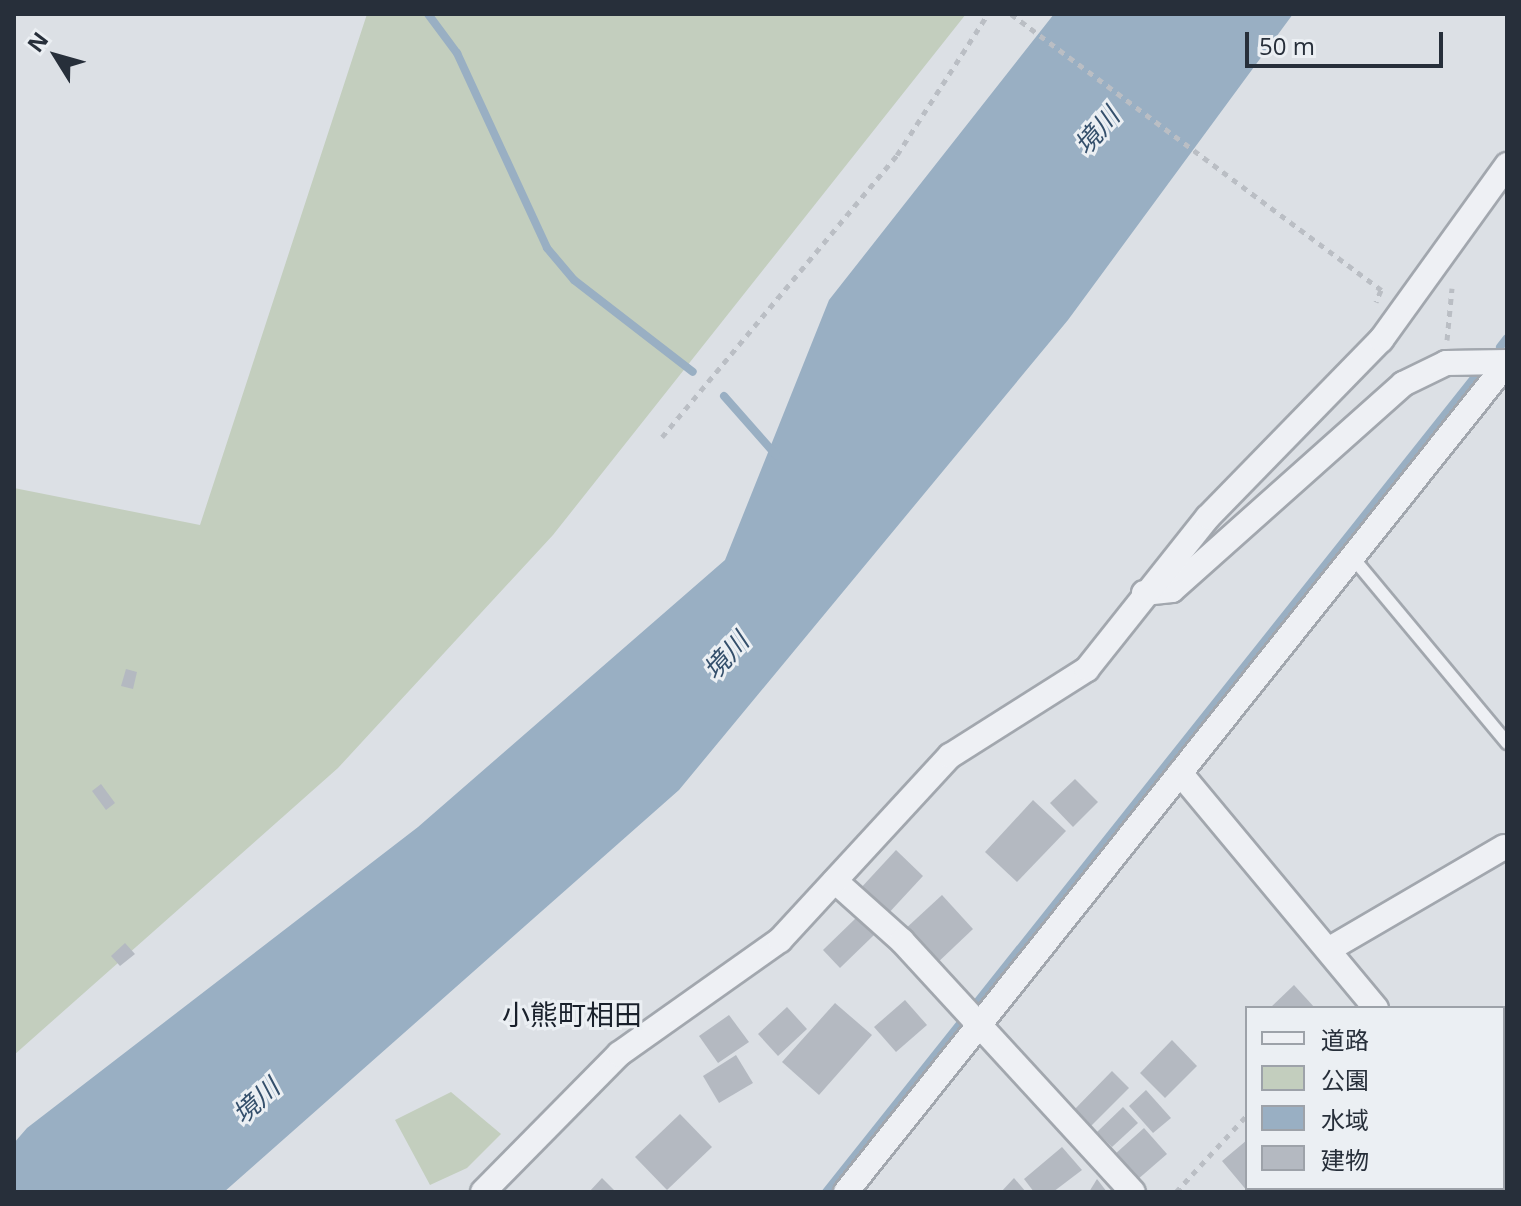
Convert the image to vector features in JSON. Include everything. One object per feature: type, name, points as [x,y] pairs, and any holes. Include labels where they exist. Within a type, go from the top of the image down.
[{"type":"street","points":[[483,1192],[619,1054],[780,940],[967,742],[1087,669],[1144,593],[1381,340],[1507,165]]},
{"type":"street","points":[[1144,593],[1172,590],[1403,384],[1461,361],[1507,362]]},
{"type":"street","points":[[846,1192],[972,1017],[1180,773],[1507,362]]},
{"type":"street","points":[[1180,773],[1333,947],[1375,1006]]},
{"type":"street","points":[[1333,947],[1506,848]]},
{"type":"street","points":[[835,881],[972,1017],[1133,1192]]},
{"type":"lane","points":[[1353,558],[1507,743]]},
{"type":"path","points":[[662,437],[897,155],[988,14]]},
{"type":"path","points":[[1011,14],[1212,170],[1381,290],[1369,316]]},
{"type":"path","points":[[1455,280],[1444,325],[1461,361]]},
{"type":"path","points":[[1176,1192],[1245,1117]]},
{"type":"green space","points":[[367,14],[966,14],[553,535],[338,768],[14,1055],[14,488],[200,525]]},
{"type":"green space","points":[[451,1092],[501,1134],[467,1168],[430,1185],[395,1120]]},
{"type":"water","name":"境川","points":[[1054,14],[1293,14],[1068,320],[679,790],[224,1192],[14,1192],[14,1143],[27,1128],[418,827],[725,560],[829,300]]},
{"type":"building","points":[[126,669],[137,672],[133,689],[121,686]]},
{"type":"building","points":[[1075,779],[1098,802],[1073,827],[1050,803]]},
{"type":"building","points":[[101,784],[115,803],[106,810],[92,791]]},
{"type":"building","points":[[1033,800],[1066,831],[1017,882],[985,852]]},
{"type":"building","points":[[896,850],[923,876],[886,916],[859,890]]},
{"type":"building","points":[[942,895],[973,929],[934,966],[903,931]]},
{"type":"building","points":[[857,917],[874,935],[840,968],[823,950]]},
{"type":"building","points":[[125,943],[135,954],[120,966],[111,956]]},
{"type":"building","points":[[1294,985],[1313,1006],[1272,1006]]},
{"type":"building","points":[[905,1000],[927,1025],[896,1052],[874,1027]]},
{"type":"building","points":[[835,1003],[872,1035],[819,1095],[782,1062]]},
{"type":"building","points":[[787,1007],[807,1029],[778,1056],[758,1034]]},
{"type":"building","points":[[729,1015],[749,1042],[718,1063],[699,1036]]},
{"type":"building","points":[[1172,1040],[1197,1066],[1165,1098],[1140,1073]]},
{"type":"building","points":[[736,1055],[753,1083],[719,1103],[703,1076]]},
{"type":"building","points":[[1112,1071],[1129,1088],[1088,1129],[1072,1112]]},
{"type":"building","points":[[1146,1090],[1171,1118],[1153,1133],[1129,1106]]},
{"type":"building","points":[[1123,1107],[1138,1123],[1112,1147],[1097,1132]]},
{"type":"building","points":[[680,1114],[712,1147],[667,1190],[635,1157]]},
{"type":"building","points":[[1144,1128],[1167,1154],[1137,1180],[1114,1155]]},
{"type":"building","points":[[1245,1142],[1245,1188],[1222,1161]]},
{"type":"building","points":[[1062,1147],[1082,1170],[1053,1192],[1034,1192],[1024,1179]]},
{"type":"building","points":[[602,1178],[616,1192],[589,1192]]},
{"type":"building","points":[[1014,1178],[1026,1192],[1001,1192]]},
{"type":"building","points":[[1097,1179],[1107,1192],[1089,1192]]},
{"type":"waterway","points":[[428,14],[457,53],[547,248],[574,280],[693,372]]},
{"type":"waterway","points":[[1500,347],[1507,338]]},
{"type":"waterway","points":[[826,1192],[1478,373]]},
{"type":"waterway","points":[[724,396],[776,455]]},
{"type":"district","name":"小熊町相田","points":[[572,1014]]}]
